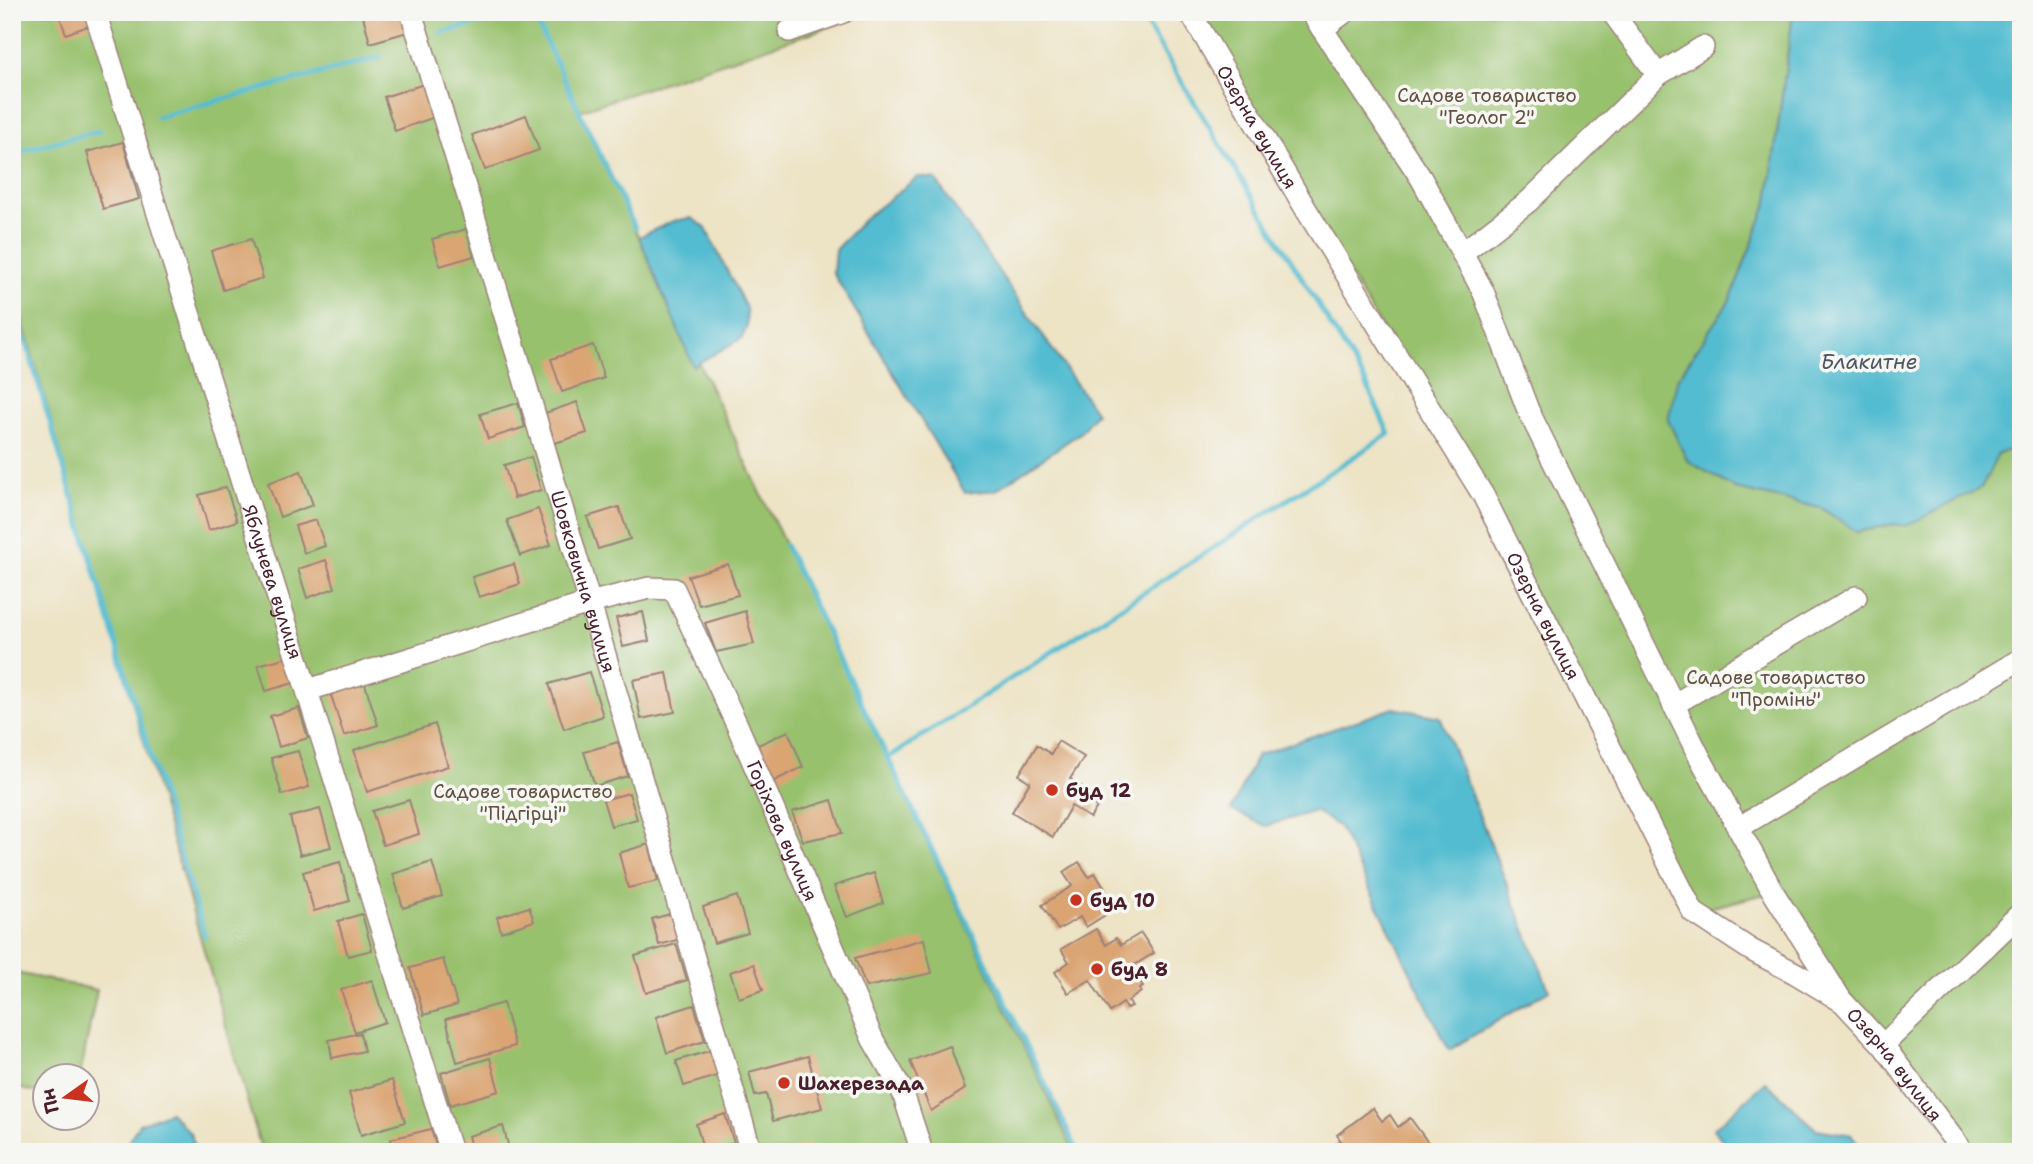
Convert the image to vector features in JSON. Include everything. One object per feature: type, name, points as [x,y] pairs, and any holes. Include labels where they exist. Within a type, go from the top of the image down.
[{"type":"street","name":"Яблунева вулиця","points":[[95,12],[451,1152]]},
{"type":"street","name":"Шовковична вулиця","points":[[411,12],[517,358],[751,1152]]},
{"type":"street","points":[[789,31],[843,12]]},
{"type":"street","name":"Озерна вулиця","points":[[1190,12],[1307,211],[1483,495],[1693,912],[1751,950],[1843,1002],[1883,1045],[1963,1152]]},
{"type":"street","points":[[1345,12],[1317,20],[1421,178],[1483,291],[1528,410],[1673,705],[1773,892],[1843,1002]]},
{"type":"street","points":[[1612,12],[1658,75]]},
{"type":"street","points":[[1462,253],[1530,201],[1658,75],[1703,47]]},
{"type":"street","name":"Горіхова вулиця","points":[[589,603],[649,588],[674,589],[737,725],[873,1040],[902,1090],[922,1152]]},
{"type":"street","points":[[1673,705],[1856,597]]},
{"type":"street","points":[[308,690],[589,603]]},
{"type":"street","points":[[1738,828],[2021,659]]},
{"type":"street","points":[[1883,1045],[2021,913]]},
{"type":"green space","name":"Садове товариство \"Підгірці\"","points":[[12,12],[873,12],[579,111],[1074,1152],[262,1152],[12,284]]},
{"type":"green space","name":"Садове товариство \"Промінь\"","points":[[1190,12],[1789,12],[1792,21],[1768,202],[1731,298],[1678,378],[1687,460],[1736,489],[1821,508],[1857,532],[1893,524],[1906,525],[1998,454],[2021,445],[2021,1152],[1963,1152],[1773,892],[1693,912],[1483,495]]},
{"type":"green space","points":[[12,972],[97,990],[83,1062],[32,1062],[32,1091],[12,1087]]},
{"type":"water","name":"Блакитне","points":[[1789,12],[2021,12],[2021,445],[1998,454],[1982,487],[1906,526],[1893,524],[1857,532],[1821,508],[1736,489],[1687,460],[1668,420],[1678,378],[1731,298],[1768,202],[1792,21]]},
{"type":"water","points":[[918,177],[935,179],[1096,413],[1080,433],[996,490],[965,493],[833,273],[835,250],[865,218]]},
{"type":"water","points":[[691,218],[705,227],[746,308],[747,325],[742,338],[693,366],[639,237],[673,221]]},
{"type":"water","points":[[1394,708],[1440,717],[1549,990],[1449,1050],[1339,827],[1315,811],[1266,826],[1231,810],[1257,755]]},
{"type":"water","points":[[1766,1082],[1816,1129],[1852,1135],[1863,1152],[1732,1151],[1713,1129]]},
{"type":"water","points":[[170,1112],[191,1134],[196,1152],[122,1152],[139,1124]]},
{"type":"building","points":[[58,12],[87,12],[91,25],[66,34]]},
{"type":"building","points":[[362,12],[406,12],[411,31],[370,43]]},
{"type":"building","points":[[427,83],[438,116],[395,131],[384,97]]},
{"type":"building","points":[[526,115],[539,150],[485,170],[472,135]]},
{"type":"building","points":[[123,142],[139,199],[103,209],[87,152]]},
{"type":"building","points":[[466,229],[474,256],[440,266],[432,239]]},
{"type":"building","points":[[251,239],[263,278],[223,290],[211,251]]},
{"type":"building","points":[[593,345],[604,378],[562,392],[551,359]]},
{"type":"building","points":[[577,402],[587,433],[555,443],[545,413]]},
{"type":"building","points":[[518,403],[525,427],[488,439],[480,414]]},
{"type":"building","points":[[531,457],[541,490],[514,498],[504,465]]},
{"type":"building","points":[[301,471],[313,505],[280,517],[268,483]]},
{"type":"building","points":[[226,487],[237,521],[209,530],[199,495]]},
{"type":"building","points":[[619,507],[630,539],[598,549],[587,517]]},
{"type":"building","points":[[538,509],[551,545],[520,556],[507,520]]},
{"type":"building","points":[[316,520],[325,546],[304,553],[295,526]]},
{"type":"building","points":[[326,560],[335,588],[307,598],[298,569]]},
{"type":"building","points":[[514,564],[520,584],[479,597],[472,577]]},
{"type":"building","points":[[728,564],[738,595],[699,605],[688,576]]},
{"type":"building","points":[[745,611],[754,644],[716,652],[705,623]]},
{"type":"building","points":[[643,612],[649,641],[623,647],[616,618]]},
{"type":"building","points":[[288,657],[297,682],[266,691],[258,665]]},
{"type":"building","points":[[589,672],[603,716],[564,729],[549,684]]},
{"type":"building","points":[[667,673],[675,712],[641,719],[633,680]]},
{"type":"building","points":[[364,681],[378,725],[344,736],[330,692]]},
{"type":"building","points":[[299,708],[308,738],[279,747],[270,716]]},
{"type":"building","points":[[435,724],[448,766],[367,792],[354,750]]},
{"type":"building","points":[[788,731],[803,767],[772,782],[758,745]]},
{"type":"building","name":"буд 12","points":[[1058,741],[1084,757],[1070,779],[1081,786],[1077,794],[1097,807],[1090,818],[1071,806],[1053,837],[1012,812],[1030,782],[1019,775],[1037,745],[1051,754]]},
{"type":"building","points":[[618,742],[628,776],[595,786],[584,752]]},
{"type":"building","points":[[298,751],[309,787],[282,795],[271,758]]},
{"type":"building","points":[[629,793],[637,819],[611,826],[603,800]]},
{"type":"building","points":[[409,800],[419,834],[383,845],[372,811]]},
{"type":"building","points":[[832,800],[842,833],[803,841],[792,812]]},
{"type":"building","points":[[320,809],[331,847],[300,855],[290,817]]},
{"type":"building","points":[[649,844],[658,881],[628,888],[619,853]]},
{"type":"building","points":[[340,862],[350,901],[314,911],[303,872]]},
{"type":"building","points":[[432,862],[442,896],[403,908],[393,874]]},
{"type":"building","name":"буд 10","points":[[1079,862],[1089,877],[1095,873],[1106,891],[1099,895],[1110,912],[1086,927],[1080,917],[1058,930],[1042,905],[1072,886],[1063,872]]},
{"type":"building","points":[[874,873],[883,903],[847,917],[834,886]]},
{"type":"building","points":[[737,896],[748,933],[714,943],[703,907]]},
{"type":"building","points":[[529,907],[534,921],[501,932],[497,917]]},
{"type":"building","points":[[677,912],[684,938],[659,945],[652,919]]},
{"type":"building","points":[[362,914],[372,950],[348,956],[338,921]]},
{"type":"building","name":"буд 8","points":[[1096,929],[1106,945],[1116,938],[1121,945],[1141,933],[1154,953],[1133,966],[1143,987],[1139,989],[1141,992],[1128,1001],[1132,1006],[1126,1009],[1123,1003],[1110,1012],[1090,980],[1068,993],[1055,972],[1069,962],[1061,949]]},
{"type":"building","points":[[924,939],[932,973],[866,987],[855,958]]},
{"type":"building","points":[[676,944],[687,980],[646,993],[635,956]]},
{"type":"building","points":[[443,959],[457,1005],[424,1015],[410,968]]},
{"type":"building","points":[[754,964],[763,990],[739,998],[730,972]]},
{"type":"building","points":[[372,980],[385,1022],[355,1032],[341,990]]},
{"type":"building","points":[[503,1003],[515,1046],[457,1062],[446,1019]]},
{"type":"building","points":[[694,1005],[705,1041],[667,1053],[656,1017]]},
{"type":"building","points":[[360,1033],[364,1051],[332,1058],[329,1040]]},
{"type":"building","points":[[950,1046],[965,1089],[931,1111],[910,1061]]},
{"type":"building","points":[[712,1050],[720,1075],[684,1086],[676,1061]]},
{"type":"building","name":"Шахерезада","points":[[808,1056],[822,1108],[773,1121],[766,1094],[755,1096],[749,1072]]},
{"type":"building","points":[[490,1058],[499,1091],[450,1105],[441,1073]]},
{"type":"building","points":[[392,1080],[405,1122],[361,1135],[349,1093]]},
{"type":"building","points":[[1373,1108],[1382,1121],[1390,1115],[1398,1127],[1410,1118],[1435,1152],[1326,1152],[1341,1141],[1337,1135]]},
{"type":"building","points":[[725,1114],[734,1143],[704,1152],[696,1124]]},
{"type":"building","points":[[503,1126],[510,1152],[472,1152],[468,1136]]},
{"type":"building","points":[[431,1129],[438,1152],[394,1152],[391,1139]]},
{"type":"building","points":[[809,1144],[811,1152],[789,1152],[789,1151]]},
{"type":"waterway","points":[[441,33],[518,12]]},
{"type":"waterway","points":[[532,12],[635,228]]},
{"type":"waterway","points":[[888,758],[1389,434],[1365,381],[1139,12]]},
{"type":"waterway","points":[[157,117],[381,57]]},
{"type":"waterway","points":[[12,153],[99,131]]},
{"type":"waterway","points":[[12,296],[205,937]]},
{"type":"waterway","points":[[785,545],[1078,1152]]},
{"type":"place","name":"буд 12","points":[[1052,790]]},
{"type":"place","name":"буд 10","points":[[1076,900]]},
{"type":"place","name":"буд 8","points":[[1097,969]]},
{"type":"place","name":"Шахерезада","points":[[784,1083]]},
{"type":"park label","name":"Садове товариство \"Геолог 2\"","points":[[1487,106]]}]
